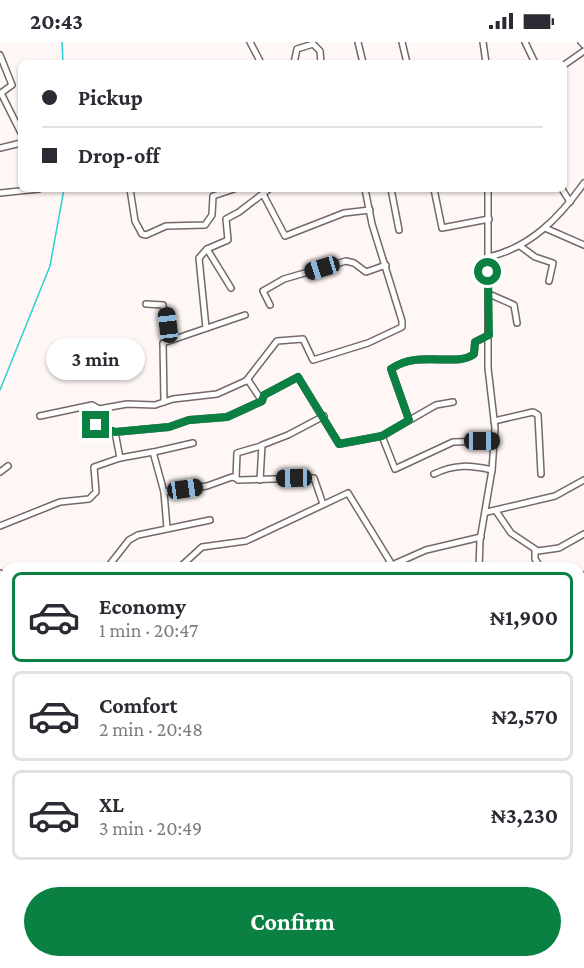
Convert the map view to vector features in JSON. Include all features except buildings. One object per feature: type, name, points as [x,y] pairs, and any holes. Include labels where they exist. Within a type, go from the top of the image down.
[{"type":"street","points":[[260,60],[252,45],[261,42]]},
{"type":"street","points":[[358,42],[362,60]]},
{"type":"street","points":[[402,42],[406,60]]},
{"type":"street","points":[[483,42],[486,60]]},
{"type":"street","points":[[525,42],[534,60]]},
{"type":"street","points":[[295,60],[297,49],[313,44],[320,51],[321,60]]},
{"type":"street","points":[[567,63],[584,51]]},
{"type":"street","points":[[0,55],[12,85],[0,93],[18,127]]},
{"type":"street","points":[[0,148],[18,143]]},
{"type":"street","points":[[488,257],[520,246],[544,228],[570,202],[584,183]]},
{"type":"street","points":[[0,193],[18,191]]},
{"type":"street","points":[[130,192],[135,221],[142,234],[166,226],[205,225],[212,215],[213,196],[225,192]]},
{"type":"street","points":[[206,328],[203,286],[198,262],[207,249],[228,240],[226,219],[265,192]]},
{"type":"street","points":[[40,416],[92,405],[99,409],[113,405],[150,405],[221,393],[246,381],[278,341],[303,339],[313,360],[369,343],[399,330],[402,321],[366,192]]},
{"type":"street","points":[[392,192],[399,230]]},
{"type":"street","points":[[435,192],[442,228],[489,219]]},
{"type":"street","points":[[479,562],[487,512],[494,441],[488,368],[488,192]]},
{"type":"street","points":[[564,192],[570,202]]},
{"type":"street","points":[[263,194],[285,236],[344,213],[370,210]]},
{"type":"street","points":[[544,228],[584,245]]},
{"type":"street","points":[[520,246],[535,257],[553,263],[549,281]]},
{"type":"street","points":[[207,249],[231,288]]},
{"type":"street","points":[[270,305],[262,291],[284,279],[346,261],[354,263],[366,272],[386,265]]},
{"type":"street","points":[[489,294],[514,305],[517,323]]},
{"type":"street","points":[[146,304],[163,305],[170,339]]},
{"type":"street","points":[[164,402],[165,365],[162,346],[170,339],[245,315]]},
{"type":"street","points":[[409,420],[391,369],[418,358],[460,360],[471,357],[474,354],[475,342],[489,335]]},
{"type":"street","points":[[99,409],[96,426],[115,432],[169,427],[189,420],[223,418],[262,401],[264,395],[298,377],[340,445],[382,436],[436,405],[453,402]]},
{"type":"street","points":[[246,381],[251,381],[262,401]]},
{"type":"street","points":[[494,421],[533,412],[538,415],[541,474]]},
{"type":"street","points":[[236,478],[238,452],[261,446],[324,416]]},
{"type":"street","points":[[115,432],[120,458]]},
{"type":"street","points":[[382,436],[395,469],[453,442],[494,441]]},
{"type":"street","points":[[0,526],[51,505],[89,499],[96,492],[94,466],[120,458],[193,443]]},
{"type":"street","points":[[260,480],[261,446]]},
{"type":"street","points":[[154,452],[164,492],[167,528]]},
{"type":"street","points":[[434,474],[448,467],[465,465],[492,470]]},
{"type":"street","points":[[0,472],[8,466]]},
{"type":"street","points":[[164,492],[236,478],[239,481],[314,478],[323,504]]},
{"type":"street","points":[[487,512],[555,496],[584,480]]},
{"type":"street","points":[[186,562],[207,545],[242,543],[323,504],[350,494],[390,562]]},
{"type":"street","points":[[496,511],[511,533],[535,550],[559,548],[584,534]]},
{"type":"street","points":[[112,562],[132,537],[210,520]]},
{"type":"street","points":[[403,562],[426,550],[481,537]]},
{"type":"street","points":[[535,550],[537,562]]},
{"type":"street","points":[[0,573],[0,584]]},
{"type":"waterway","points":[[62,42],[63,60]]},
{"type":"waterway","points":[[0,390],[50,266],[63,192]]},
{"type":"route","points":[[96,425],[115,432],[169,427],[189,420],[223,418],[262,401],[264,395],[298,377],[339,444],[382,436],[409,420],[393,381],[391,369],[418,358],[460,360],[471,357],[474,354],[475,342],[489,335],[488,272]]}]
